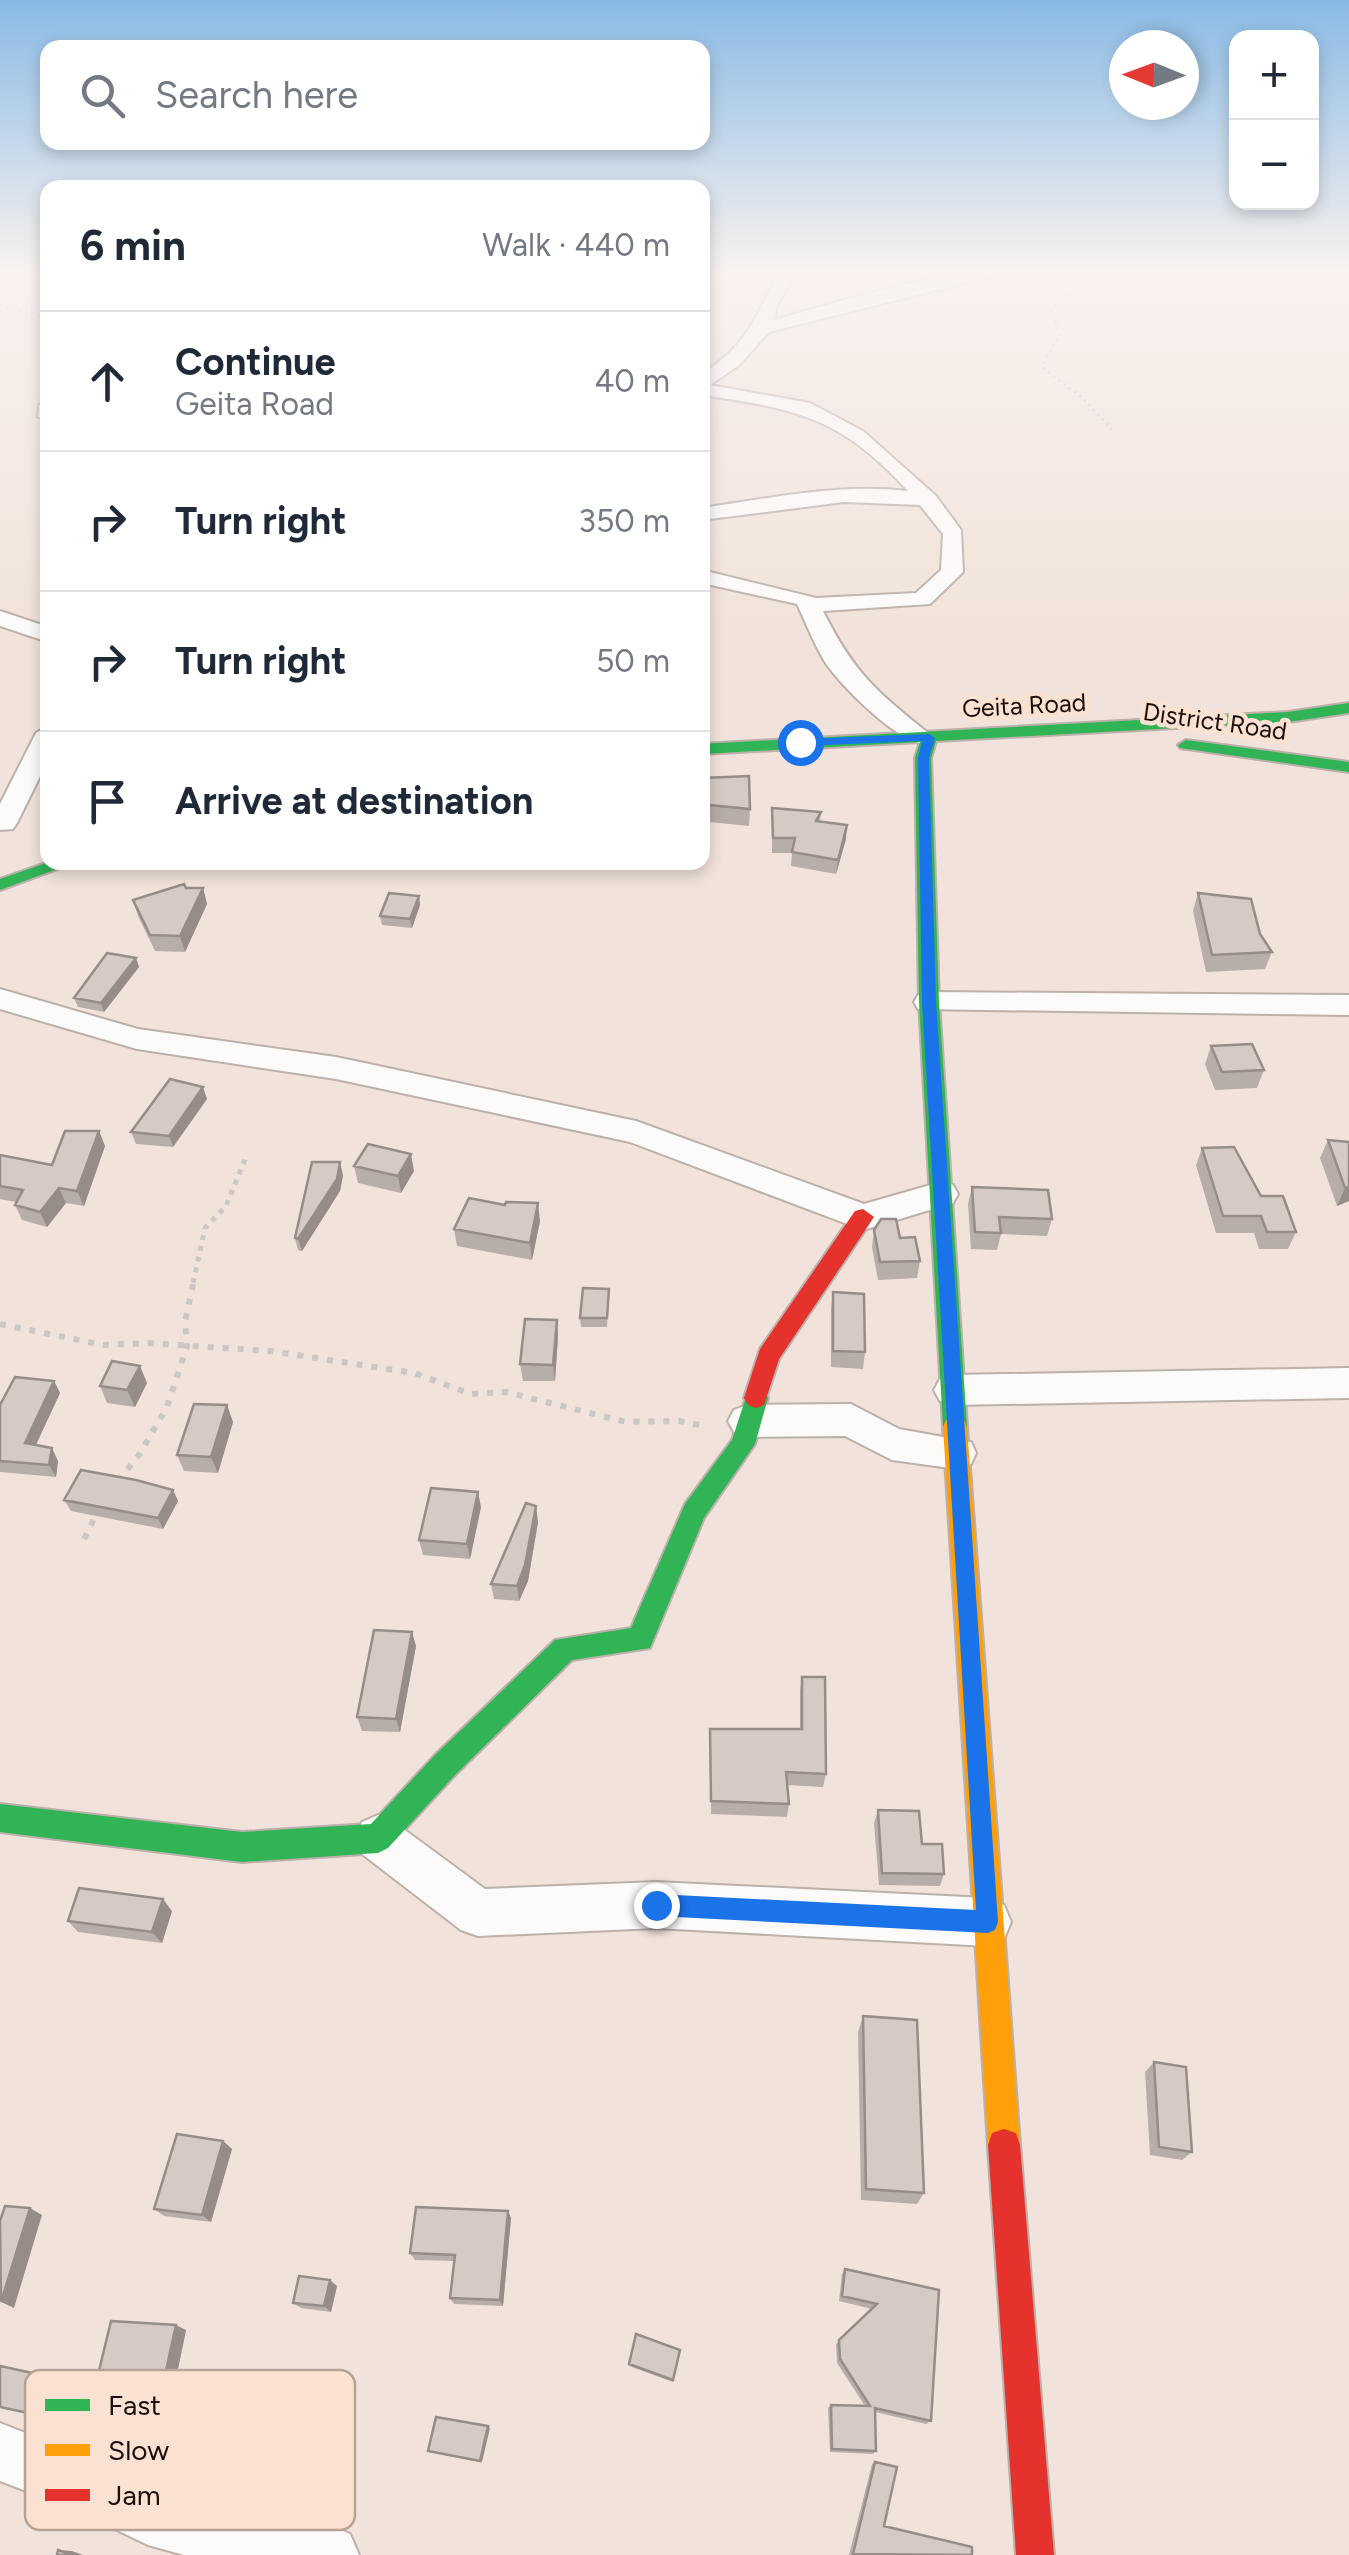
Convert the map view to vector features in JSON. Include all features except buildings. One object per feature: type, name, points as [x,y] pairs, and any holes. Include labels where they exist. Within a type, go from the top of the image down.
[{"type":"street","points":[[724,390],[814,412],[894,466],[930,500],[954,534],[952,572],[922,598],[809,605]]},
{"type":"street","points":[[710,513],[860,494],[888,493],[930,500]]},
{"type":"street","points":[[710,578],[806,598],[836,661],[867,695],[924,738],[929,1002],[956,1453],[1035,2555]]},
{"type":"street","points":[[0,618],[40,632]]},
{"type":"street","name":"Geita Road","points":[[710,748],[1288,717],[1349,708]]},
{"type":"street","name":"District Road","points":[[1073,729],[1349,767]]},
{"type":"street","points":[[2,824],[40,749]]},
{"type":"street","points":[[2,824],[40,804]]},
{"type":"street","points":[[0,885],[44,870]]},
{"type":"street","points":[[0,998],[138,1039],[336,1068],[636,1132],[863,1217],[941,1194]]},
{"type":"street","points":[[929,1002],[1349,1005]]},
{"type":"street","points":[[378,1838],[445,1765],[566,1650],[640,1639],[694,1512],[743,1444],[768,1356],[863,1217]]},
{"type":"street","points":[[953,1390],[1349,1383]]},
{"type":"street","points":[[747,1421],[851,1420],[892,1444],[956,1453]]},
{"type":"street","points":[[0,1818],[242,1847],[378,1838],[478,1913],[656,1905],[988,1922]]},
{"type":"street","points":[[0,2452],[25,2461]]},
{"type":"street","points":[[200,2530],[329,2555]]},
{"type":"path","points":[[1072,390],[1112,430]]},
{"type":"path","points":[[106,1494],[140,1455],[167,1408],[188,1346],[185,1322],[204,1228],[226,1206],[246,1156]]},
{"type":"path","points":[[0,1324],[104,1346],[270,1351],[414,1373],[471,1394],[506,1392],[626,1422],[679,1421],[713,1427],[747,1421]]},
{"type":"path","points":[[84,1539],[99,1509]]},
{"type":"traffic: fast","points":[[710,749],[1288,717],[1349,708]]},
{"type":"traffic: fast","points":[[929,738],[923,758],[929,1002],[955,1427]]},
{"type":"traffic: fast","points":[[1186,745],[1349,767]]},
{"type":"traffic: fast","points":[[0,885],[44,870]]},
{"type":"traffic: fast","points":[[0,1818],[242,1847],[378,1838],[445,1765],[565,1649],[640,1639],[694,1512],[743,1444],[756,1398]]},
{"type":"traffic: slow","points":[[955,1427],[1004,2145]]},
{"type":"traffic: jam","points":[[756,1398],[768,1356],[863,1217]]},
{"type":"traffic: jam","points":[[1004,2145],[1035,2555]]},
{"type":"route","points":[[656,1905],[988,1922],[929,1002],[924,758],[929,738],[800,742]]}]
